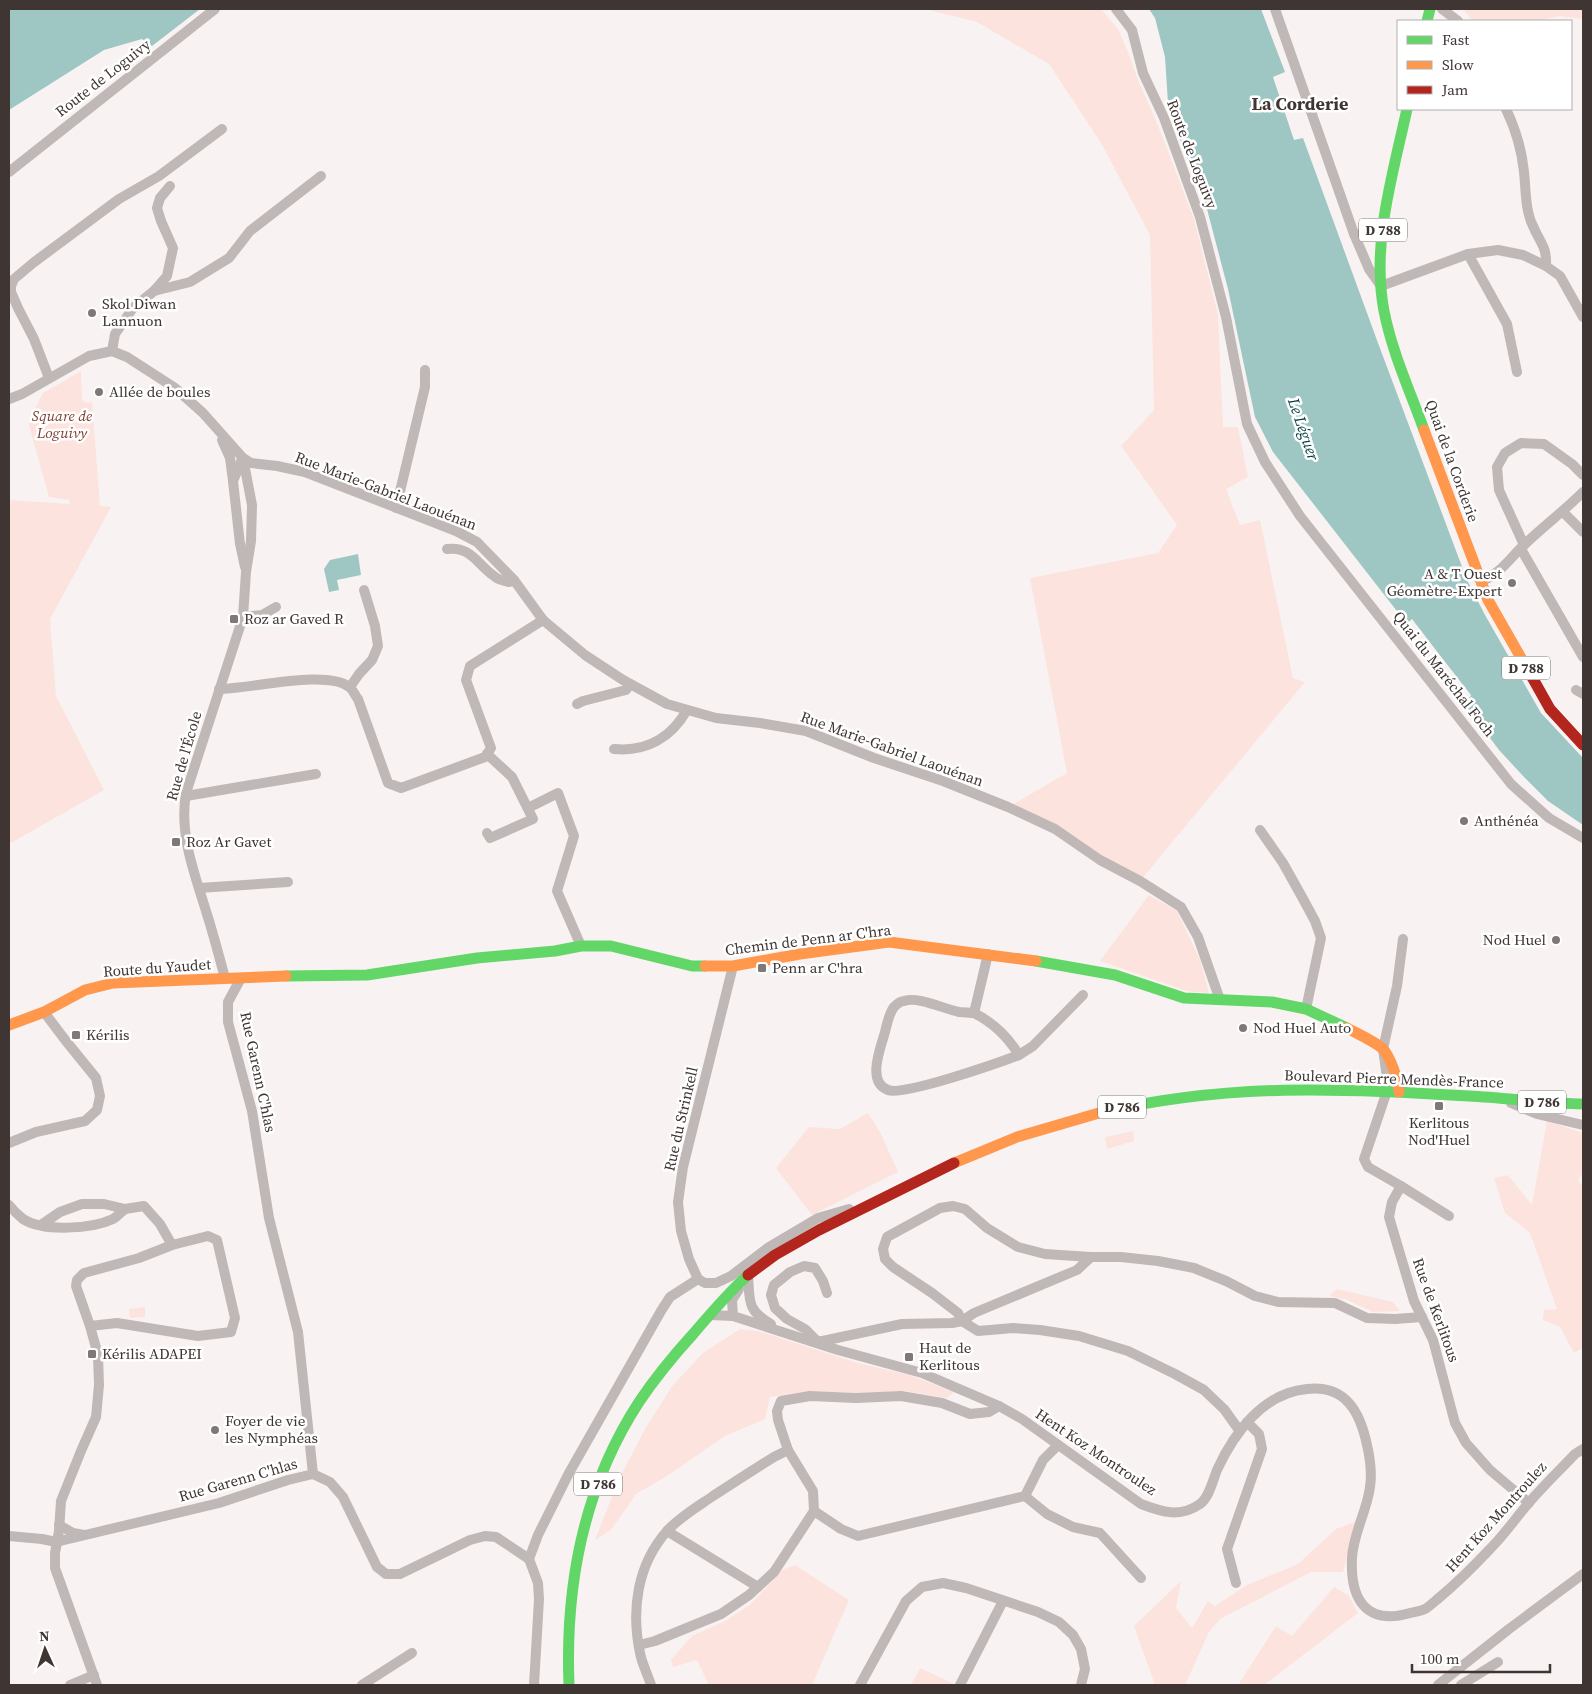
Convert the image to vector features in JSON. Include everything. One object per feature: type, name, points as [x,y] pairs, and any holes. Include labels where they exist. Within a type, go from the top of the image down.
[{"type":"main road","name":"D 788","points":[[1381,286],[1380,256],[1383,228],[1407,110]]},
{"type":"main road","name":"Quai de la Corderie","points":[[1381,286],[1383,307],[1395,351],[1481,582]]},
{"type":"main road","name":"D 788","points":[[1481,582],[1488,600],[1550,709],[1583,745]]},
{"type":"main road","name":"Chemin de Penn ar C'hra","points":[[225,978],[367,975],[477,958],[581,946],[611,946],[692,966],[733,966],[800,954],[889,942],[937,946],[1062,964],[1115,975],[1184,998],[1272,1002],[1306,1009],[1345,1027],[1383,1049]]},
{"type":"main road","name":"Route du Yaudet","points":[[9,1025],[44,1012],[85,990],[113,983],[225,978]]},
{"type":"main road","points":[[1383,1049],[1395,1072],[1400,1092]]},
{"type":"main road","name":"Boulevard Pierre Mendès-France","points":[[569,1685],[569,1624],[572,1585],[580,1539],[608,1458],[632,1414],[660,1372],[724,1297],[748,1275],[809,1235],[874,1201],[964,1158],[1020,1136],[1120,1108],[1166,1099],[1218,1093],[1295,1089],[1387,1091],[1583,1104]]},
{"type":"street","name":"Route de Loguivy","points":[[9,172],[215,9]]},
{"type":"street","name":"Route de Loguivy","points":[[1116,9],[1132,30],[1144,73],[1164,118],[1200,217],[1226,317]]},
{"type":"street","points":[[1275,9],[1354,234],[1369,269],[1381,286],[1468,254],[1498,250],[1523,255],[1546,266],[1560,276],[1583,316]]},
{"type":"street","points":[[1442,9],[1457,20]]},
{"type":"street","points":[[1507,110],[1514,124],[1524,171],[1526,197],[1532,226],[1547,252],[1546,266]]},
{"type":"street","points":[[49,378],[34,339],[11,292],[14,279],[119,199],[159,176],[222,129]]},
{"type":"street","points":[[154,291],[190,282],[229,258],[250,231],[321,176]]},
{"type":"street","points":[[112,351],[115,334],[133,308],[154,291],[167,276],[173,248],[157,208],[160,198],[170,186]]},
{"type":"street","points":[[1354,234],[1365,236],[1383,228]]},
{"type":"street","points":[[1468,254],[1507,324],[1517,372]]},
{"type":"street","name":"Quai du Maréchal Foch","points":[[1226,317],[1247,424],[1265,462],[1300,516],[1511,784],[1549,818],[1583,838]]},
{"type":"street","points":[[9,400],[89,356],[112,351],[128,357],[175,388],[202,413],[243,458]]},
{"type":"street","points":[[396,508],[416,432],[425,387],[424,370]]},
{"type":"street","points":[[202,413],[220,436],[227,449],[233,481]]},
{"type":"street","points":[[1583,475],[1572,464],[1544,444],[1521,443],[1505,454],[1497,468],[1499,490],[1522,547],[1583,657]]},
{"type":"street","name":"Rue Marie-Gabriel Laouénan","points":[[243,458],[251,463],[305,472],[456,531],[477,542],[514,580],[543,620],[585,655],[630,684],[667,704],[716,718],[806,731],[874,758],[943,781],[1008,807],[1055,829],[1100,860],[1140,880],[1181,908],[1198,937],[1220,1000]]},
{"type":"street","name":"Rue de l'École","points":[[243,458],[233,481],[240,544],[246,572]]},
{"type":"street","name":"Rue de l'École","points":[[225,978],[189,854],[184,827],[184,808],[219,690],[244,617],[246,572],[251,541],[252,505],[243,458]]},
{"type":"street","points":[[1481,582],[1492,578],[1522,547],[1583,492]]},
{"type":"street","points":[[1563,512],[1583,532]]},
{"type":"street","points":[[447,549],[458,548],[469,554],[494,576],[509,582],[514,580]]},
{"type":"street","points":[[350,687],[372,660],[378,646],[376,631],[364,590]]},
{"type":"street","points":[[244,617],[262,615],[276,607]]},
{"type":"street","points":[[487,833],[490,838],[533,819],[512,777],[489,751],[466,680],[470,666],[543,620]]},
{"type":"street","points":[[219,690],[234,690],[320,678],[336,681],[350,687],[358,699],[388,783],[400,788],[485,757],[489,751]]},
{"type":"street","points":[[577,704],[626,690],[630,684]]},
{"type":"street","points":[[614,748],[628,750],[660,740],[680,722],[687,710]]},
{"type":"street","points":[[186,796],[316,774]]},
{"type":"street","points":[[528,808],[558,793],[574,836],[557,891],[581,946]]},
{"type":"street","points":[[1260,830],[1283,863],[1315,921],[1321,938],[1306,1009]]},
{"type":"street","points":[[199,888],[288,882]]},
{"type":"street","points":[[1403,940],[1398,986],[1383,1049],[1388,1085],[1387,1091],[1364,1159],[1368,1167],[1449,1216]]},
{"type":"street","points":[[974,1013],[988,954]]},
{"type":"street","name":"Rue du Strinkell","points":[[698,1278],[689,1259],[681,1231],[678,1202],[683,1167],[733,966]]},
{"type":"street","name":"Rue Garenn C'hlas","points":[[56,1542],[219,1503],[288,1480],[313,1474],[298,1332],[269,1218],[252,1111],[228,1022],[228,1002],[241,978]]},
{"type":"street","points":[[1019,1055],[1010,1041],[997,1028],[986,1019],[974,1013],[959,1012],[912,1000],[903,1001],[894,1006],[877,1060],[877,1079],[882,1088],[898,1092],[1019,1055],[1033,1046],[1084,995]]},
{"type":"street","points":[[9,1143],[36,1132],[85,1121],[97,1110],[100,1096],[96,1078],[44,1012]]},
{"type":"street","points":[[1502,1098],[1536,1114],[1583,1125]]},
{"type":"street","name":"Rue de Kerlitous","points":[[1401,1186],[1392,1202],[1389,1217],[1414,1301],[1433,1340],[1455,1423],[1466,1443],[1490,1470],[1529,1503]]},
{"type":"street","points":[[529,1559],[538,1535],[569,1473],[670,1297],[698,1278],[705,1283],[716,1283],[731,1276],[769,1247],[818,1218],[874,1201]]},
{"type":"street","points":[[41,1225],[60,1212],[82,1204],[104,1204],[125,1209],[144,1206],[160,1224],[172,1245]]},
{"type":"street","points":[[9,1205],[24,1220],[41,1225],[78,1227],[97,1224],[114,1218],[125,1209]]},
{"type":"street","points":[[1239,1430],[1224,1409],[1204,1390],[1128,1351],[1079,1336],[1040,1330],[1013,1328],[978,1331],[962,1321],[958,1313],[893,1267],[885,1259],[883,1249],[887,1237],[940,1208],[953,1206],[965,1209],[986,1228],[1018,1247],[1045,1254],[1121,1257],[1194,1268],[1226,1281],[1255,1296],[1278,1302],[1335,1303],[1367,1318],[1395,1319],[1422,1317]]},
{"type":"street","points":[[70,1685],[96,1680],[55,1568],[61,1501],[96,1417],[99,1385],[98,1355],[76,1286],[77,1280],[84,1273],[139,1258],[172,1245],[208,1236],[217,1240],[235,1318],[231,1332],[198,1336],[117,1323],[90,1326]]},
{"type":"street","points":[[828,1293],[815,1268],[804,1266],[790,1272],[774,1285],[771,1295],[775,1308],[787,1319],[805,1329],[818,1342],[902,1324],[962,1321],[1076,1270],[1091,1257]]},
{"type":"street","points":[[733,1316],[732,1300],[748,1275]]},
{"type":"street","name":"Hent Koz Montroulez","points":[[748,1275],[750,1303],[758,1317],[784,1331]]},
{"type":"street","name":"Hent Koz Montroulez","points":[[710,1315],[733,1316],[838,1350],[922,1373],[999,1406],[1022,1420],[1141,1504],[1164,1512],[1185,1512],[1202,1503],[1227,1448],[1239,1430],[1262,1407],[1286,1393],[1308,1388],[1332,1391],[1351,1404],[1362,1424],[1369,1455],[1371,1477],[1367,1502],[1352,1557],[1354,1586],[1364,1606],[1377,1616],[1399,1616],[1425,1609],[1457,1583],[1493,1546],[1529,1503],[1575,1454],[1583,1449]]},
{"type":"street","points":[[639,1645],[655,1642],[721,1614],[749,1595],[774,1572],[814,1511],[813,1491],[788,1450],[778,1420],[777,1411],[781,1401],[810,1396],[856,1398],[901,1396],[942,1403],[970,1414],[989,1412],[999,1406]]},
{"type":"street","points":[[1236,1583],[1227,1549],[1262,1449],[1259,1434],[1247,1422]]},
{"type":"street","points":[[814,1511],[840,1530],[858,1536],[1025,1496],[1043,1460],[1058,1445]]},
{"type":"street","points":[[651,1685],[640,1654],[635,1620],[640,1579],[651,1555],[667,1531],[687,1513],[788,1450]]},
{"type":"street","points":[[313,1474],[330,1482],[343,1498],[377,1567],[386,1574],[400,1574],[470,1540],[485,1536],[496,1537],[529,1559],[538,1583],[539,1599],[534,1685]]},
{"type":"street","points":[[1025,1496],[1047,1514],[1073,1527],[1100,1533],[1141,1578]]},
{"type":"street","points":[[60,1525],[73,1533],[85,1536]]},
{"type":"street","points":[[667,1531],[758,1587]]},
{"type":"street","points":[[9,1536],[42,1538],[56,1542]]},
{"type":"street","points":[[1438,1685],[1583,1574]]},
{"type":"street","points":[[860,1685],[906,1601],[922,1587],[943,1583],[966,1588],[1038,1612],[1059,1622],[1073,1635],[1081,1649],[1085,1669],[1081,1685]]},
{"type":"street","points":[[960,1685],[1003,1601]]},
{"type":"street","points":[[362,1685],[412,1653]]},
{"type":"street","points":[[1461,1685],[1498,1662]]},
{"type":"green space","points":[[925,9],[1101,9],[1118,29],[1194,219],[1218,315],[1223,427],[1238,427],[1248,477],[1226,489],[1240,525],[1260,520],[1293,678],[1305,682],[1140,881],[1008,807],[1067,773],[1030,578],[1158,553],[1177,525],[1121,446],[1154,410],[1150,235],[1101,143],[1049,64],[977,22]]},
{"type":"green space","points":[[1463,9],[1583,9],[1583,19],[1560,16],[1542,20],[1472,20]]},
{"type":"green space","name":"Square de Loguivy","points":[[81,371],[82,400],[87,403],[92,402],[100,506],[111,507],[50,619],[56,696],[104,790],[9,844],[9,500],[70,504],[69,500],[49,497],[29,425],[43,393]]},
{"type":"green space","points":[[1149,895],[1177,911],[1200,960],[1209,993],[1187,991],[1100,961]]},
{"type":"green space","points":[[868,1113],[880,1132],[898,1172],[812,1215],[776,1168],[809,1127],[840,1129]]},
{"type":"green space","points":[[1547,1121],[1583,1133],[1583,1172],[1578,1180],[1583,1186],[1583,1348],[1574,1353],[1560,1327],[1543,1320],[1544,1310],[1557,1309],[1530,1233],[1505,1213],[1494,1178],[1508,1175],[1532,1205]]},
{"type":"green space","points":[[1133,1131],[1134,1141],[1107,1149],[1105,1137]]},
{"type":"green space","points":[[1337,1289],[1393,1302],[1400,1311],[1373,1312],[1345,1299],[1329,1296]]},
{"type":"green space","points":[[145,1307],[145,1317],[130,1318],[129,1309]]},
{"type":"green space","points":[[740,1329],[758,1331],[858,1363],[909,1375],[954,1392],[947,1398],[905,1391],[860,1393],[814,1391],[770,1397],[765,1419],[725,1436],[667,1476],[636,1494],[611,1530],[595,1540],[619,1479],[645,1429],[672,1386],[703,1353]]},
{"type":"green space","points":[[1357,1521],[1343,1572],[1311,1572],[1220,1619],[1209,1632],[1185,1685],[1155,1685],[1134,1626],[1181,1581],[1176,1608],[1192,1628],[1208,1601],[1215,1606],[1247,1585],[1298,1564],[1336,1529]]},
{"type":"green space","points":[[795,1565],[849,1600],[812,1685],[709,1685],[697,1660],[673,1667],[671,1660],[692,1636],[725,1621],[750,1605],[782,1570]]},
{"type":"green space","points":[[1334,1587],[1349,1596],[1358,1613],[1264,1685],[1238,1685],[1276,1626],[1292,1636]]},
{"type":"green space","points":[[920,1668],[956,1685],[911,1685]]},
{"type":"water","points":[[9,9],[200,9],[152,46],[142,39],[104,50],[9,110]]},
{"type":"water","name":"Le Léguer","points":[[1149,9],[1261,9],[1285,72],[1273,77],[1294,140],[1303,138],[1467,580],[1541,713],[1583,758],[1583,825],[1548,801],[1499,750],[1463,702],[1471,695],[1412,620],[1407,624],[1273,452],[1255,417],[1228,289],[1207,209],[1174,124],[1168,103],[1165,57],[1155,18]]},
{"type":"water","points":[[358,554],[361,575],[337,580],[339,590],[329,592],[324,569],[330,560]]},
{"type":"pier","points":[[1412,619],[1471,696],[1461,704],[1461,701],[1467,695],[1411,623],[1407,626],[1405,625]]},
{"type":"traffic: fast","points":[[1427,20],[1430,9]]},
{"type":"traffic: fast","points":[[1407,110],[1385,209],[1380,260],[1381,286],[1387,326],[1424,430]]},
{"type":"traffic: fast","points":[[286,976],[367,975],[477,958],[555,951],[581,946],[611,946],[692,966],[705,966]]},
{"type":"traffic: fast","points":[[1036,961],[1115,975],[1184,998],[1272,1002],[1306,1009],[1347,1028]]},
{"type":"traffic: fast","points":[[1099,1113],[1146,1103],[1192,1097],[1284,1090],[1375,1091],[1583,1104]]},
{"type":"traffic: fast","points":[[569,1685],[570,1610],[575,1574],[581,1538],[604,1468],[620,1435],[652,1384],[713,1311],[748,1275]]},
{"type":"traffic: slow","points":[[1424,430],[1488,600],[1532,677]]},
{"type":"traffic: slow","points":[[705,966],[733,966],[800,954],[889,942],[1036,961]]},
{"type":"traffic: slow","points":[[9,1025],[44,1012],[85,990],[113,983],[286,976]]},
{"type":"traffic: slow","points":[[1347,1028],[1382,1048],[1394,1069],[1399,1092]]},
{"type":"traffic: slow","points":[[954,1163],[1017,1137],[1099,1113]]},
{"type":"traffic: jam","points":[[1532,677],[1550,709],[1583,745]]},
{"type":"traffic: jam","points":[[748,1275],[775,1255],[819,1230],[954,1163]]},
{"type":"place","name":"Skol Diwan Lannuon","points":[[92,313]]},
{"type":"place","name":"Allée de boules","points":[[99,392]]},
{"type":"place","name":"A & T Ouest Géomètre-Expert","points":[[1512,583]]},
{"type":"place","name":"Roz ar Gaved R","points":[[234,619]]},
{"type":"place","name":"Anthénéa","points":[[1464,821]]},
{"type":"place","name":"Roz Ar Gavet","points":[[176,842]]},
{"type":"place","name":"Nod Huel","points":[[1556,940]]},
{"type":"place","name":"Penn ar C'hra","points":[[762,968]]},
{"type":"place","name":"Nod Huel Auto","points":[[1243,1028]]},
{"type":"place","name":"Kérilis","points":[[76,1035]]},
{"type":"place","name":"Kerlitous Nod'Huel","points":[[1439,1106]]},
{"type":"place","name":"Kérilis ADAPEI","points":[[92,1354]]},
{"type":"place","name":"Haut de Kerlitous","points":[[909,1357]]},
{"type":"place","name":"Foyer de vie les Nymphéas","points":[[215,1430]]},
{"type":"district","name":"La Corderie","points":[[1300,104]]}]
